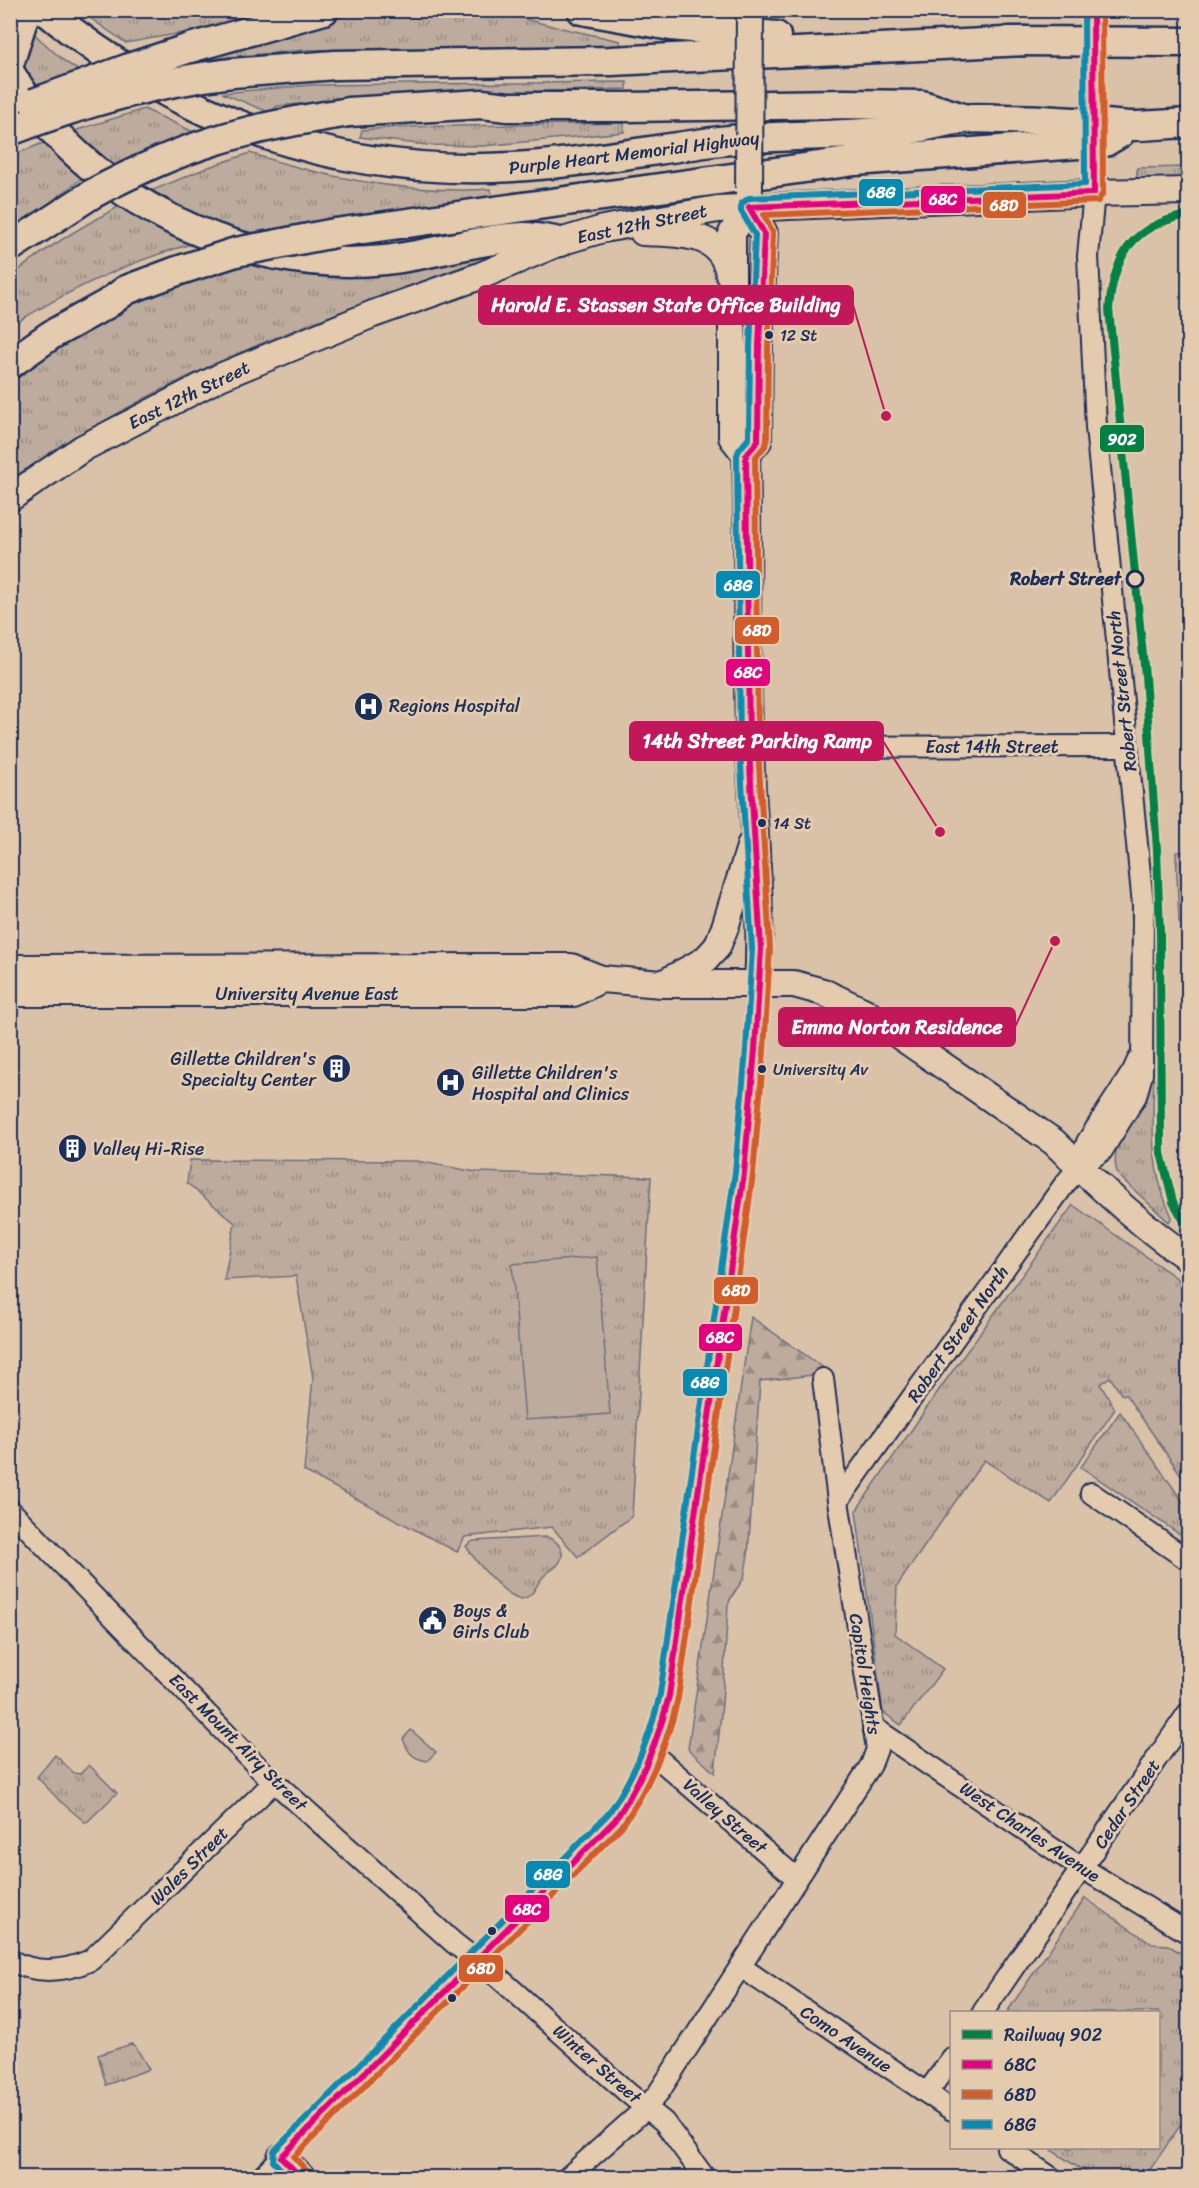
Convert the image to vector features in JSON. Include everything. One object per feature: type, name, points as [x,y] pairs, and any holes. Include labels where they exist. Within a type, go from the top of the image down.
[{"type":"highway","points":[[10,61],[26,10]]},
{"type":"highway","name":"Purple Heart Memorial Highway","points":[[45,10],[127,70],[215,116],[282,142],[333,155],[384,164],[459,169],[541,166],[720,141],[905,130],[966,118],[1058,120],[1132,126],[1188,123]]},
{"type":"highway","points":[[10,114],[83,84],[190,48],[324,10]]},
{"type":"highway","points":[[582,10],[671,26],[752,35],[1026,42],[1188,40]]},
{"type":"highway","points":[[10,131],[127,94],[231,73],[335,65],[600,62],[1026,42]]},
{"type":"highway","points":[[10,73],[32,104],[66,142],[124,190],[147,206],[189,228],[239,246],[293,256],[363,261],[525,237],[560,242]]},
{"type":"highway","points":[[10,247],[92,194],[133,173],[216,140],[316,117],[350,112],[412,106],[482,104],[508,107],[922,105],[966,118]]},
{"type":"highway","points":[[10,340],[62,310],[98,293],[126,290],[236,252],[335,233],[855,160],[1105,142],[1132,126]]},
{"type":"highway","points":[[10,364],[51,335],[107,304],[126,290]]},
{"type":"main road","points":[[746,455],[758,441],[764,233],[749,197],[750,10]]},
{"type":"main road","name":"East 12th Street","points":[[10,498],[83,448],[220,377],[373,314],[480,276],[560,242],[603,229],[718,208],[749,197],[1188,191]]},
{"type":"main road","points":[[749,197],[732,233],[732,437],[746,455],[749,749],[759,897],[758,984]]},
{"type":"main road","points":[[603,229],[680,234],[708,241],[721,252],[727,264],[732,298]]},
{"type":"main road","points":[[662,984],[705,960],[717,947],[754,835]]},
{"type":"main road","name":"University Avenue East","points":[[10,968],[571,967],[601,979],[662,984],[794,984],[823,992],[865,1012],[1054,1142],[1079,1167],[1168,1244],[1188,1258]]},
{"type":"main road","name":"University Avenue East","points":[[10,993],[574,993],[601,979]]},
{"type":"main road","points":[[281,2157],[302,2178]]},
{"type":"street","name":"Robert Street North","points":[[838,1501],[1050,1204],[1079,1167],[1087,1142],[1133,1071],[1142,1048],[1143,905],[1096,427],[1088,256],[1094,193],[1093,10]]},
{"type":"street","name":"East 14th Street","points":[[749,749],[1127,746]]},
{"type":"street","points":[[261,2178],[615,1820],[643,1779],[663,1725],[669,1696],[736,1233],[752,1089],[758,984]]},
{"type":"street","name":"Capitol Heights","points":[[567,2178],[646,2108],[659,2092],[871,1765],[877,1749],[838,1501],[823,1379]]},
{"type":"street","points":[[1091,1494],[1188,1560]]},
{"type":"street","name":"East Mount Airy Street","points":[[10,1510],[274,1782],[477,1961]]},
{"type":"street","name":"Cedar Street","points":[[984,2011],[1188,1713]]},
{"type":"street","name":"West Charles Avenue","points":[[873,1727],[1083,1868],[1188,1933]]},
{"type":"street","name":"Valley Street","points":[[653,1754],[796,1878]]},
{"type":"street","name":"Wales Street","points":[[10,1960],[20,1966],[36,1970],[56,1971],[74,1968],[91,1960],[104,1950],[274,1782]]},
{"type":"street","name":"Winter Street","points":[[477,1961],[664,2122],[705,2178]]},
{"type":"street","name":"Como Avenue","points":[[741,1967],[950,2109]]},
{"type":"street","points":[[927,2093],[950,2059]]},
{"type":"street","points":[[1008,2149],[1052,2178]]},
{"type":"green space","points":[[368,10],[494,11],[620,41],[621,46],[303,50],[209,59],[198,53]]},
{"type":"green space","points":[[80,11],[296,11],[126,43]]},
{"type":"green space","points":[[33,33],[64,61],[78,70],[77,74],[32,93],[21,78]]},
{"type":"green space","points":[[627,82],[627,89],[399,95],[277,106],[271,113],[222,93],[312,85]]},
{"type":"green space","points":[[144,109],[196,133],[110,171],[67,133]]},
{"type":"green space","points":[[624,123],[624,132],[483,146],[427,145],[360,137],[362,130],[399,127]]},
{"type":"green space","points":[[53,139],[89,173],[11,232],[11,156]]},
{"type":"green space","points":[[250,153],[309,170],[369,183],[430,189],[491,189],[492,196],[228,236],[141,195]]},
{"type":"green space","points":[[1188,167],[1188,181],[1137,182],[1137,168]]},
{"type":"green space","points":[[128,202],[198,242],[173,249],[101,277],[11,326],[11,276],[67,236]]},
{"type":"green space","points":[[530,219],[530,224],[466,240],[311,252],[455,229]]},
{"type":"green space","points":[[755,236],[750,437],[744,437],[741,237]]},
{"type":"green space","points":[[523,244],[311,323],[234,355],[102,422],[11,479],[11,373],[128,303],[195,279],[269,260]]},
{"type":"green space","points":[[1176,852],[1188,852],[1188,927],[1179,923]]},
{"type":"green space","points":[[1151,1078],[1154,1079],[1153,1132],[1156,1166],[1172,1217],[1169,1222],[1119,1176],[1116,1166],[1116,1153],[1124,1126]]},
{"type":"green space","points":[[190,1160],[417,1161],[476,1172],[651,1177],[632,1516],[578,1557],[552,1527],[465,1537],[457,1552],[304,1471],[313,1378],[296,1276],[224,1280],[235,1223],[187,1183]]},
{"type":"green space","points":[[1073,1205],[1188,1286],[1188,1485],[1126,1395],[1121,1394],[1110,1377],[1100,1384],[1115,1409],[1051,1503],[984,1460],[897,1586],[895,1634],[943,1669],[901,1725],[883,1712],[856,1511],[941,1387]]},
{"type":"green space","points":[[597,1257],[610,1414],[525,1420],[512,1264]]},
{"type":"green space","points":[[751,1317],[831,1373],[760,1381],[748,1555],[744,1578],[728,1605],[715,1773],[688,1749]]},
{"type":"green space","points":[[1120,1412],[1188,1509],[1188,1540],[1081,1467]]},
{"type":"green space","points":[[547,1537],[560,1547],[561,1559],[541,1579],[529,1596],[521,1599],[498,1585],[466,1546],[473,1541]]},
{"type":"green space","points":[[411,1730],[436,1752],[427,1761],[414,1757],[407,1748],[403,1739]]},
{"type":"green space","points":[[55,1755],[74,1773],[80,1774],[89,1765],[117,1793],[86,1823],[37,1777]]},
{"type":"green space","points":[[1085,1898],[1152,1944],[1168,1945],[1188,1958],[1188,2114],[1145,2177],[1093,2177],[1050,2149],[1160,2149],[1160,2011],[1008,2011]]},
{"type":"green space","points":[[131,2044],[135,2046],[149,2069],[106,2085],[98,2055]]},
{"type":"rail line","name":"902","points":[[1188,215],[1153,226],[1129,246],[1121,258],[1116,273],[1109,309],[1145,676],[1157,850],[1160,933],[1161,1153],[1173,1202],[1188,1228]]},
{"type":"transit line","name":"68G","points":[[289,2178],[273,2161],[274,2151],[608,1814],[626,1786],[640,1757],[660,1694],[735,1172],[752,949],[740,749],[737,455],[749,438],[755,235],[741,211],[741,204],[749,198],[1085,184],[1084,10]]},
{"type":"transit line","name":"68C","points":[[302,2178],[281,2157],[615,1820],[648,1761],[669,1696],[744,1173],[761,949],[749,749],[746,455],[758,441],[764,233],[749,207],[1094,193],[1093,10]]},
{"type":"transit line","name":"68D","points":[[308,2172],[294,2157],[622,1826],[641,1796],[656,1765],[669,1732],[678,1698],[753,1174],[770,948],[758,749],[755,458],[767,441],[773,233],[764,215],[1098,201],[1103,193],[1102,10]]},
{"type":"place","name":"12 St","points":[[769,335]]},
{"type":"place","name":"Harold E. Stassen State Office Building","points":[[886,416]]},
{"type":"place","name":"Robert Street","points":[[1135,579]]},
{"type":"place","name":"Regions Hospital","points":[[368,706]]},
{"type":"place","name":"14 St","points":[[762,823]]},
{"type":"place","name":"14th Street Parking Ramp","points":[[940,832]]},
{"type":"place","name":"Emma Norton Residence","points":[[1055,941]]},
{"type":"place","name":"Gillette Children's Specialty Center","points":[[337,1069]]},
{"type":"place","name":"University Av","points":[[762,1069]]},
{"type":"place","name":"Gillette Children's Hospital and Clinics","points":[[451,1083]]},
{"type":"place","name":"Valley Hi-Rise","points":[[72,1149]]},
{"type":"place","name":"Boys & Girls Club","points":[[432,1621]]}]
